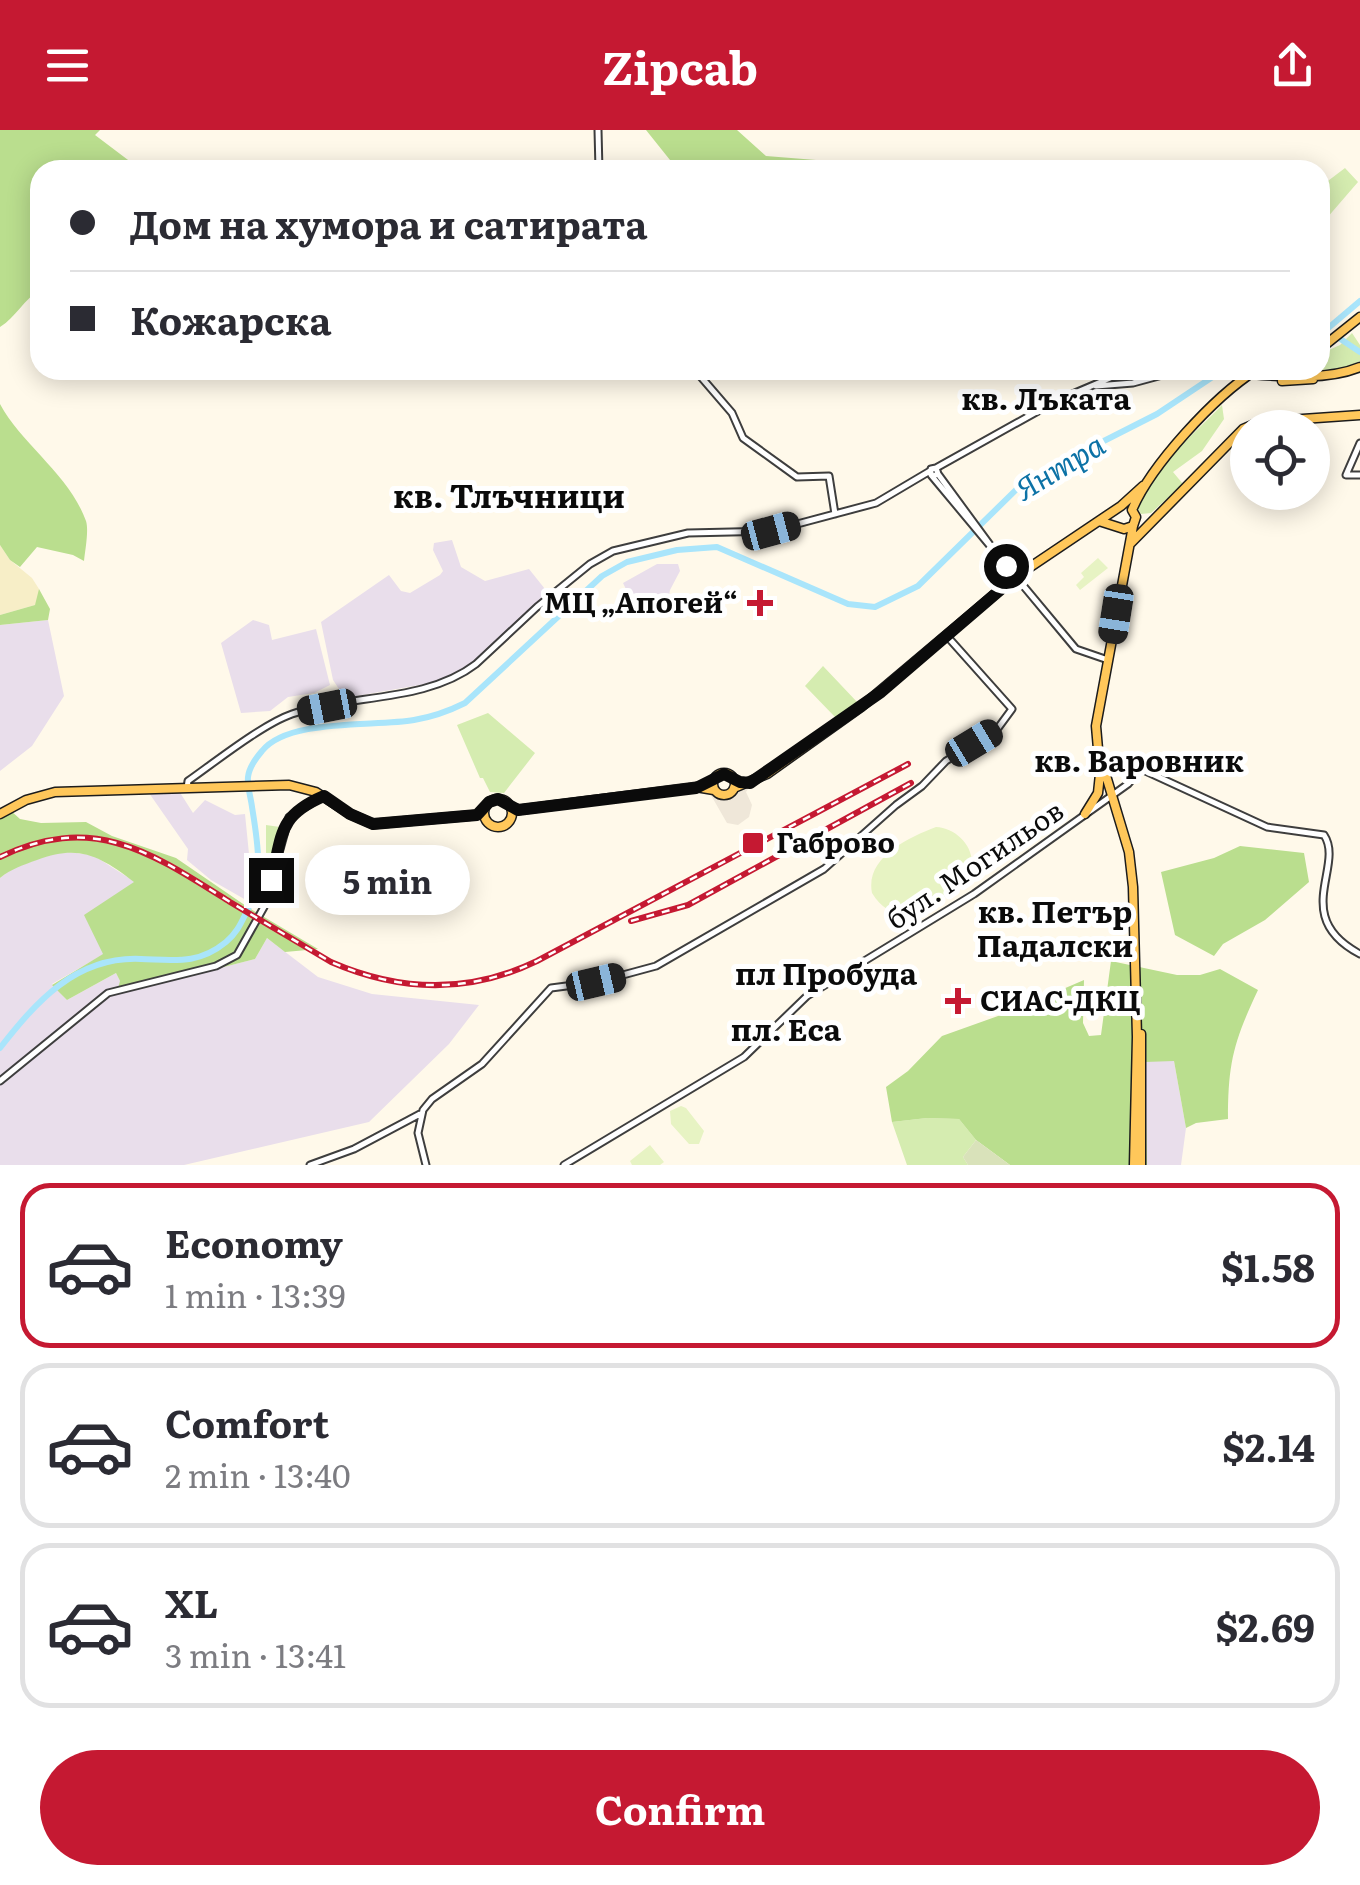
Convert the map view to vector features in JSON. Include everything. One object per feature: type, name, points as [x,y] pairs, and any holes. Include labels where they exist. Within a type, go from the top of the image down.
[{"type":"main road","points":[[1330,343],[1360,318]]},
{"type":"main road","points":[[1330,374],[1359,370]]},
{"type":"main road","points":[[1085,814],[1100,787],[1096,716],[1128,546],[1127,519],[1142,489],[1176,445],[1255,380]]},
{"type":"main road","points":[[1128,546],[1152,518],[1190,485],[1234,434],[1247,426],[1360,414]]},
{"type":"main road","points":[[696,788],[724,774],[733,784],[746,784],[767,774],[861,707],[1014,578],[1142,489]]},
{"type":"main road","points":[[1097,522],[1152,518]]},
{"type":"main road","points":[[1097,522],[1127,519]]},
{"type":"main road","points":[[1098,750],[1130,862],[1137,1165]]},
{"type":"main road","points":[[714,779],[714,790]]},
{"type":"main road","points":[[0,814],[55,792],[270,785],[298,786],[373,824],[481,812],[489,802],[498,799],[515,808],[696,788],[724,795],[733,784]]},
{"type":"main road","points":[[481,812],[487,821],[499,827],[511,819],[515,808]]},
{"type":"street","points":[[598,130],[599,160]]},
{"type":"street","points":[[703,380],[732,414],[743,438],[797,477],[828,476],[835,514]]},
{"type":"street","points":[[1108,382],[1112,380]]},
{"type":"street","points":[[191,788],[206,770],[293,714],[455,678],[580,572],[613,551],[688,534],[771,531],[876,503],[1056,401],[1090,386],[1120,380]]},
{"type":"street","points":[[1360,443],[1346,475],[1360,476]]},
{"type":"street","points":[[934,472],[1014,578],[1076,649],[1108,660]]},
{"type":"street","points":[[310,1165],[372,1140],[482,1064],[551,988],[596,982],[656,966],[824,869],[946,761],[998,728],[1012,710],[946,635]]},
{"type":"street","name":"бул. Могильов","points":[[564,1165],[744,1058],[808,996],[986,886],[1128,784],[1141,769],[1267,826],[1326,836],[1330,847],[1321,895],[1323,909],[1339,936],[1360,954]]},
{"type":"street","points":[[0,1080],[108,993],[230,960],[246,943],[264,908],[286,821],[295,810],[324,796]]},
{"type":"street","points":[[388,1130],[421,1113],[432,1099]]},
{"type":"street","points":[[421,1113],[418,1134],[426,1165]]},
{"type":"shaded area","points":[[452,540],[461,567],[485,581],[529,569],[549,594],[463,671],[431,683],[345,698],[333,680],[321,622],[389,575],[401,591],[410,593],[440,575],[443,571],[433,550],[434,543]]},
{"type":"shaded area","points":[[0,545],[10,560],[32,578],[39,589],[39,599],[35,605],[0,615]]},
{"type":"shaded area","points":[[657,564],[678,564],[680,571],[667,606],[656,603],[637,612],[623,583]]},
{"type":"shaded area","points":[[48,620],[64,696],[32,746],[0,771],[0,625]]},
{"type":"shaded area","points":[[253,620],[269,625],[272,640],[316,629],[330,685],[314,693],[288,697],[270,711],[241,713],[221,643]]},
{"type":"shaded area","points":[[750,786],[746,792],[752,805],[749,817],[738,825],[727,823],[708,790],[727,799],[739,788]]},
{"type":"shaded area","points":[[179,791],[193,813],[205,800],[235,815],[245,814],[252,884],[246,900],[211,880],[187,860],[188,849],[149,793]]},
{"type":"shaded area","points":[[60,851],[93,855],[135,882],[104,954],[52,984],[67,1000],[116,973],[120,981],[134,990],[255,959],[267,938],[318,977],[372,994],[479,1005],[449,1044],[369,1122],[184,1165],[0,1165],[0,878],[11,869]]},
{"type":"shaded area","points":[[1145,1061],[1174,1061],[1186,1128],[1181,1165],[1147,1165]]},
{"type":"green space","points":[[0,130],[100,130],[95,135],[128,160],[30,160],[30,297],[0,327]]},
{"type":"green space","points":[[646,130],[737,130],[766,156],[816,160],[670,160]]},
{"type":"green space","points":[[1345,168],[1358,182],[1330,214],[1330,179]]},
{"type":"green space","points":[[1352,333],[1360,345],[1360,361],[1330,369],[1330,350]]},
{"type":"green space","points":[[0,404],[78,504],[87,525],[84,561],[37,547],[20,567],[0,545]]},
{"type":"green space","points":[[1222,405],[1224,419],[1202,451],[1173,472],[1183,484],[1151,513],[1141,514],[1137,507],[1152,480]]},
{"type":"green space","points":[[1098,558],[1108,568],[1080,590],[1076,585],[1084,577],[1081,573]]},
{"type":"green space","points":[[39,589],[50,609],[48,620],[0,625],[0,615],[35,605]]},
{"type":"green space","points":[[823,666],[858,703],[836,718],[805,686]]},
{"type":"green space","points":[[488,713],[535,753],[504,793],[490,792],[480,778],[457,725]]},
{"type":"green space","points":[[10,810],[20,819],[41,823],[86,822],[112,836],[176,858],[318,949],[285,952],[267,938],[255,959],[117,992],[120,981],[116,973],[67,1000],[52,985],[103,954],[84,915],[134,882],[99,859],[77,853],[52,855],[0,878],[0,816]]},
{"type":"green space","points":[[266,825],[280,827],[269,880],[266,880]]},
{"type":"green space","points":[[936,827],[953,832],[966,843],[972,859],[968,877],[955,890],[920,910],[902,914],[886,909],[872,893],[875,869],[901,843]]},
{"type":"green space","points":[[1240,846],[1304,853],[1309,882],[1265,920],[1223,944],[1214,956],[1175,935],[1161,872],[1214,858]]},
{"type":"green space","points":[[1111,961],[1177,975],[1200,975],[1220,969],[1258,990],[1234,1052],[1228,1119],[1186,1128],[1174,1061],[1145,1062],[1147,1165],[1010,1165],[976,1140],[959,1119],[892,1122],[886,1087],[942,1036],[1084,980],[1083,1023],[1089,1036],[1101,1035]]},
{"type":"green space","points":[[681,1106],[704,1131],[699,1144],[689,1144],[671,1124],[670,1111]]},
{"type":"green space","points":[[959,1119],[976,1140],[963,1157],[968,1165],[907,1165],[892,1122]]},
{"type":"green space","points":[[976,1140],[1010,1165],[968,1165],[963,1157]]},
{"type":"green space","points":[[650,1145],[664,1162],[632,1165],[630,1161]]},
{"type":"waterway","name":"Янтра","points":[[1330,326],[1360,301]]},
{"type":"waterway","points":[[1336,336],[1360,352]]},
{"type":"waterway","name":"Янтра","points":[[0,1048],[43,999],[77,974],[118,960],[196,958],[233,935],[252,898],[258,873],[249,773],[257,757],[274,740],[311,729],[414,720],[459,706],[602,576],[627,562],[677,550],[717,547],[848,604],[875,607],[918,586],[1025,481],[1157,414],[1208,380]]},
{"type":"railway","points":[[0,857],[65,838],[121,844],[174,868],[331,962],[409,984],[460,984],[511,972],[537,961],[908,764]]},
{"type":"railway","points":[[631,921],[688,905],[911,783]]},
{"type":"place","name":"МЦ „Апогей“","points":[[760,603]]},
{"type":"place","name":"Габрово","points":[[753,843]]},
{"type":"place","name":"СИАС-ДКЦ","points":[[958,1001]]},
{"type":"district","name":"кв. Лъката","points":[[1046,400]]},
{"type":"district","name":"кв. Тлъчници","points":[[509,497]]},
{"type":"district","name":"кв. Варовник","points":[[1139,762]]},
{"type":"district","name":"кв. Петър Падалски","points":[[1055,930]]},
{"type":"district","name":"пл Пробуда","points":[[826,975]]},
{"type":"district","name":"пл. Еса","points":[[786,1031]]},
{"type":"route","points":[[271,880],[289,817],[304,804],[324,796],[366,822],[390,825],[477,815],[489,802],[498,799],[518,810],[696,788],[724,774],[750,783],[881,692],[1014,578],[1006,566]]}]
